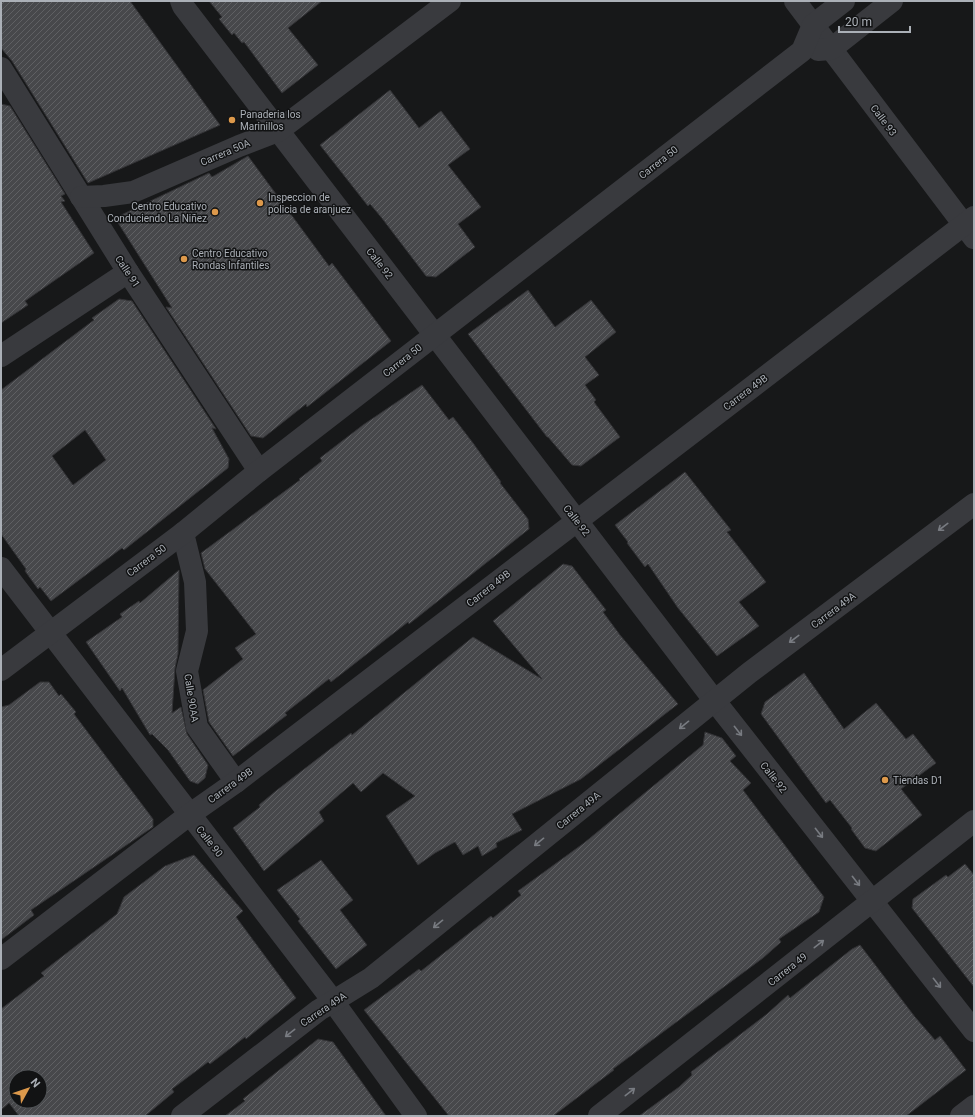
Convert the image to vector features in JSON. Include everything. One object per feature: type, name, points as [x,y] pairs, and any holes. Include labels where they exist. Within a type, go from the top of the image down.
[{"type":"street","name":"Carrera 50A","points":[[81,197],[104,196],[133,192],[239,146],[278,131],[450,1]]},
{"type":"street","name":"Calle 93","points":[[795,1],[971,227]]},
{"type":"street","name":"Carrera 50","points":[[1,670],[182,533],[259,471],[802,51],[813,25],[844,1]]},
{"type":"street","points":[[802,51],[831,49],[892,1]]},
{"type":"street","name":"Calle 92","points":[[180,3],[714,700],[974,1031]]},
{"type":"street","name":"Calle 91","points":[[1,68],[128,272],[259,471]]},
{"type":"street","name":"Carrera 49B","points":[[1,958],[189,815],[236,782],[577,520],[971,227]]},
{"type":"street","points":[[1,356],[128,272]]},
{"type":"street","name":"Carrera 49A","points":[[182,1116],[332,1002],[371,978],[714,700],[974,504]]},
{"type":"street","name":"Calle 90AA","points":[[182,533],[195,582],[197,631],[187,671],[197,727],[236,782]]},
{"type":"street","name":"Calle 90","points":[[1,568],[332,1002],[416,1116]]},
{"type":"street","name":"Carrera 49","points":[[599,1116],[873,902],[974,821]]},
{"type":"street","points":[[961,1116],[974,1106]]},
{"type":"building","points":[[1,1],[130,1],[220,125],[88,183],[12,61],[1,48]]},
{"type":"building","points":[[209,1],[322,1],[288,28],[318,65],[282,93],[244,42],[242,43],[234,33],[232,35],[219,19],[222,17]]},
{"type":"building","points":[[390,90],[419,128],[441,111],[470,149],[448,165],[481,207],[458,224],[475,247],[436,277],[426,276],[381,217],[370,204],[368,206],[320,145]]},
{"type":"building","points":[[1,104],[10,106],[65,194],[61,196],[65,201],[61,202],[94,253],[25,301],[28,305],[1,323]]},
{"type":"building","points":[[248,156],[329,266],[332,263],[391,341],[307,407],[306,404],[263,438],[251,436],[166,307],[172,308],[115,218],[209,173],[212,177]]},
{"type":"building","points":[[528,290],[555,327],[591,300],[616,332],[585,357],[599,375],[585,385],[596,400],[594,402],[620,437],[581,466],[572,465],[547,437],[468,334]]},
{"type":"building","points":[[119,299],[132,301],[216,429],[212,428],[229,459],[228,468],[124,550],[122,548],[51,601],[40,587],[38,589],[25,571],[26,569],[1,534],[1,390],[94,320],[92,318]],"holes":[[[85,430],[106,460],[73,485],[52,456]]]},
{"type":"building","points":[[422,385],[449,420],[453,417],[473,443],[501,482],[500,483],[528,519],[529,529],[409,624],[408,622],[331,682],[329,679],[285,713],[287,715],[233,756],[209,722],[203,690],[243,659],[235,648],[256,634],[205,569],[201,553],[300,480],[299,479],[322,461],[320,458],[363,425]]},
{"type":"building","points":[[685,472],[731,530],[727,532],[766,582],[739,602],[759,626],[717,656],[678,608],[648,564],[645,567],[615,525]]},
{"type":"building","points":[[563,564],[572,566],[606,610],[603,612],[620,635],[678,704],[581,779],[512,814],[522,830],[496,843],[497,847],[482,856],[478,846],[463,855],[455,842],[435,853],[418,865],[386,816],[415,796],[383,773],[361,792],[353,783],[319,812],[324,821],[264,871],[233,828],[260,807],[259,805],[277,790],[351,733],[352,735],[473,637],[542,679],[493,621]]},
{"type":"building","points":[[179,570],[178,654],[175,668],[172,713],[181,707],[187,734],[208,765],[205,778],[198,784],[190,781],[168,750],[152,734],[150,735],[122,688],[120,691],[86,642],[122,617],[120,614],[139,601],[140,603]]},
{"type":"building","points":[[804,673],[844,729],[876,703],[906,739],[913,734],[936,763],[901,789],[922,815],[876,851],[865,848],[851,829],[852,828],[830,800],[826,803],[761,714],[765,702]]},
{"type":"building","points":[[40,682],[49,682],[59,696],[61,694],[76,712],[74,714],[153,819],[153,827],[31,910],[34,915],[1,940],[1,707],[9,705]]},
{"type":"building","points":[[705,732],[722,738],[736,756],[730,761],[751,783],[743,790],[824,897],[819,912],[779,939],[781,942],[763,958],[613,1069],[614,1070],[553,1116],[449,1116],[364,1010],[419,969],[421,971],[491,916],[493,918],[521,895],[518,891],[584,843],[703,745]]},
{"type":"building","points":[[194,855],[243,911],[236,917],[296,998],[246,1039],[245,1037],[210,1064],[208,1062],[172,1089],[174,1092],[145,1116],[19,1116],[14,1109],[48,1109],[48,1069],[8,1069],[8,1104],[1,1110],[1,1009],[44,976],[41,973],[117,914],[124,897],[165,866]]},
{"type":"building","points":[[321,860],[353,900],[340,910],[367,945],[336,969],[298,921],[300,919],[277,890]]},
{"type":"building","points":[[965,864],[974,875],[974,987],[912,908],[913,899],[946,875],[948,877]]},
{"type":"building","points":[[860,945],[915,1017],[935,1040],[940,1036],[966,1070],[906,1116],[639,1116],[679,1087],[692,1075],[691,1072],[767,1014],[788,995],[790,998],[852,949]]},
{"type":"building","points":[[318,1039],[333,1042],[386,1116],[225,1116],[245,1101],[243,1099]]},
{"type":"place","name":"Panaderia los Marinillos","points":[[232,120]]},
{"type":"place","name":"Inspeccion de policia de aranjuez","points":[[260,203]]},
{"type":"place","name":"Centro Educativo Conduciendo La Niñez","points":[[215,212]]},
{"type":"place","name":"Centro Educativo Rondas Infantiles","points":[[184,259]]},
{"type":"place","name":"Tiendas D1","points":[[885,780]]}]
